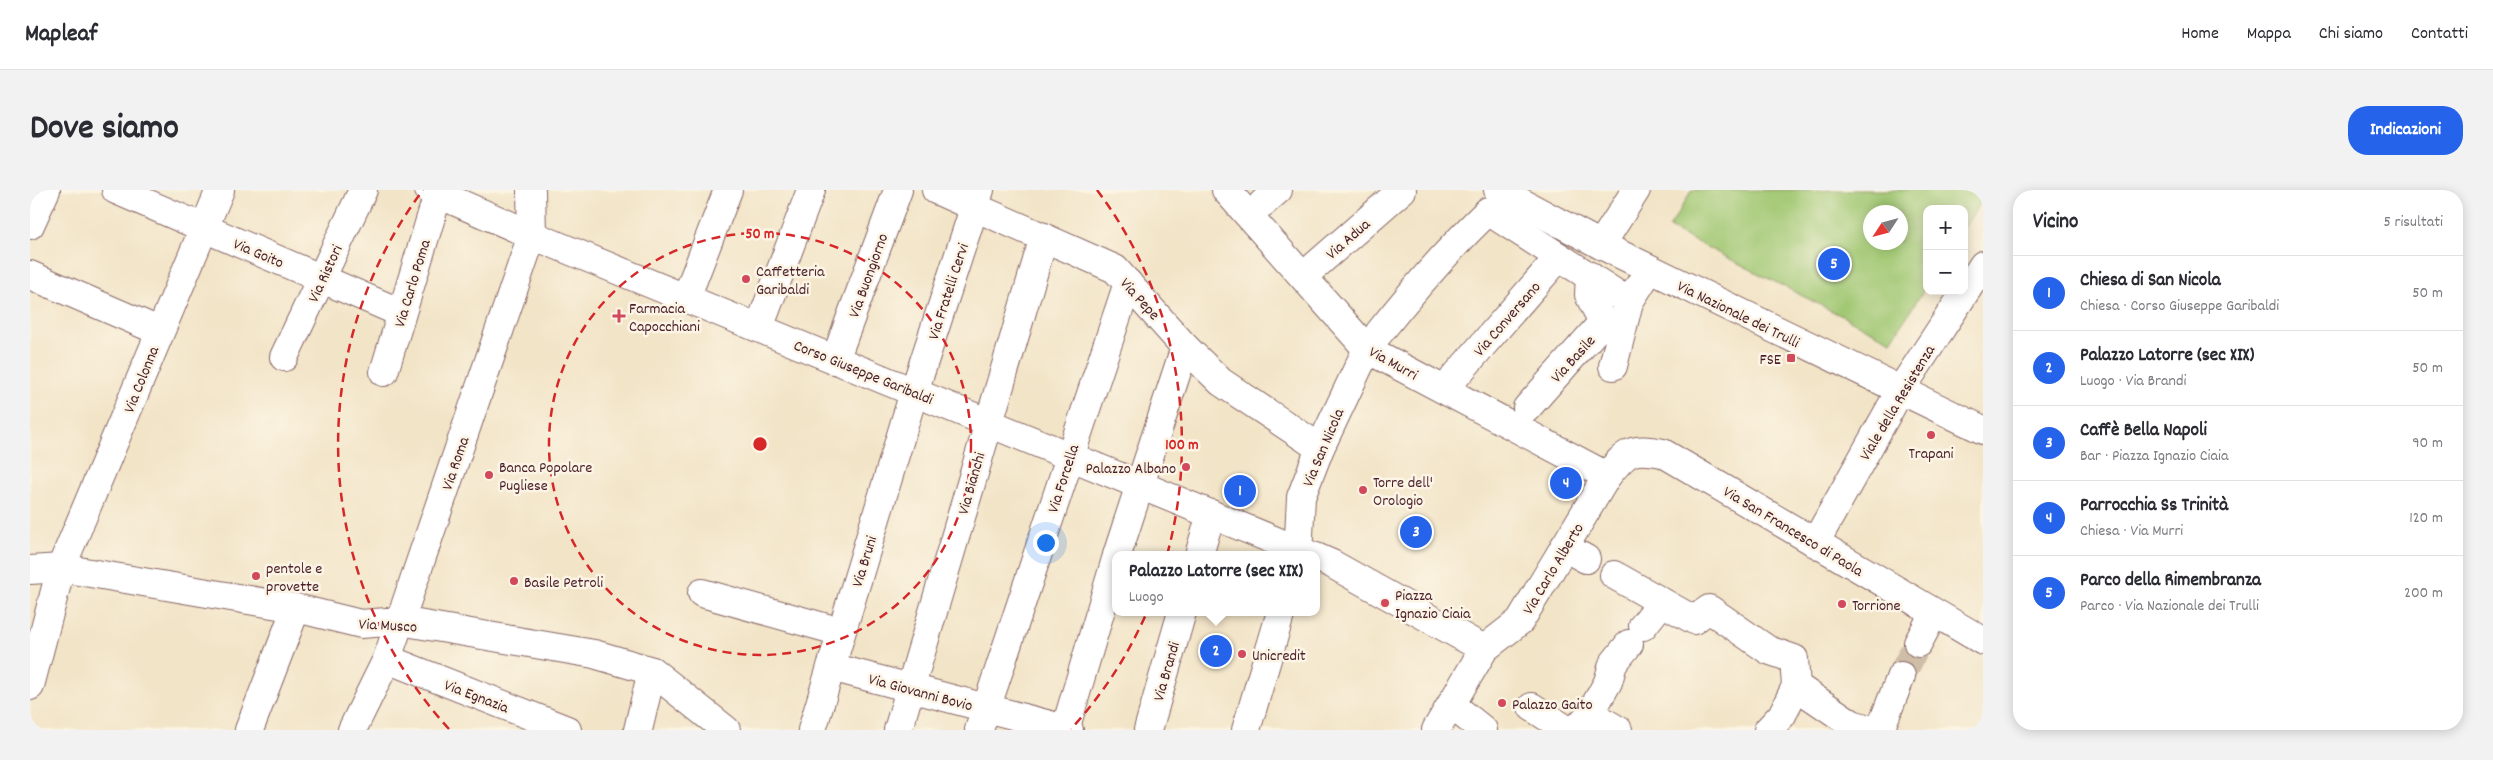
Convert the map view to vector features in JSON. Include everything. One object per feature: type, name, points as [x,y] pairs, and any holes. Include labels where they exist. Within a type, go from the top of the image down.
[{"type":"street","points":[[30,225],[46,190]]},
{"type":"street","name":"Via Goito","points":[[116,190],[401,313]]},
{"type":"street","name":"Via Colonna","points":[[30,686],[61,568],[220,190]]},
{"type":"street","name":"Via Ristori","points":[[284,356],[363,190]]},
{"type":"street","name":"Via Roma","points":[[352,730],[387,659],[532,235],[531,190]]},
{"type":"street","points":[[686,298],[728,190]]},
{"type":"street","points":[[758,328],[811,190]]},
{"type":"street","name":"Via Buongiorno","points":[[835,360],[898,190]]},
{"type":"street","name":"Via Pepe","points":[[936,190],[978,198],[1044,237],[1115,268],[1185,346],[1221,382],[1320,448]]},
{"type":"street","name":"Via Murri","points":[[1226,190],[1373,341],[1607,476]]},
{"type":"street","name":"Via Adua","points":[[1315,266],[1402,190]]},
{"type":"street","points":[[1601,246],[1636,190]]},
{"type":"street","name":"Corso Giuseppe Garibaldi","points":[[434,192],[532,235],[1299,551]]},
{"type":"street","name":"Via Carlo Poma","points":[[384,372],[434,192]]},
{"type":"street","name":"Via Fratelli Cervi","points":[[914,392],[978,198]]},
{"type":"street","points":[[1493,200],[1559,257],[1629,302]]},
{"type":"street","name":"Via San Nicola","points":[[1306,551],[1301,497],[1320,448],[1373,341],[1407,297],[1493,200]]},
{"type":"street","name":"Via Nazionale dei Trulli","points":[[1493,200],[1601,246],[1983,430]]},
{"type":"street","name":"Via Bianchi","points":[[898,730],[1044,237]]},
{"type":"street","name":"Via Conversano","points":[[1454,378],[1559,257]]},
{"type":"street","name":"Viale della Resistenza","points":[[1815,543],[1900,391],[1983,265]]},
{"type":"street","points":[[1613,366],[1629,302],[1650,269]]},
{"type":"street","points":[[30,275],[160,331]]},
{"type":"street","name":"Via Basile","points":[[1527,408],[1603,322],[1589,295],[1590,276]]},
{"type":"street","name":"Via Forcella","points":[[982,719],[1128,283]]},
{"type":"street","points":[[1118,551],[1138,485],[1185,346]]},
{"type":"street","name":"Via Bruni","points":[[812,730],[914,392]]},
{"type":"street","name":"Via San Francesco di Paola","points":[[1607,476],[1623,457],[1640,449],[1663,453],[1983,642]]},
{"type":"street","name":"Via Carlo Alberto","points":[[1484,649],[1520,621],[1575,553],[1607,476]]},
{"type":"street","points":[[1200,551],[1211,514]]},
{"type":"street","points":[[1320,559],[1332,564],[1484,649],[1436,730]]},
{"type":"street","name":"Via Musco","points":[[30,570],[61,568],[296,608],[361,624],[400,621],[594,654],[652,671],[726,730]]},
{"type":"street","points":[[1066,730],[1112,574]]},
{"type":"street","points":[[1614,575],[1694,620],[1709,609],[1768,650],[1794,659],[1796,686],[1782,715],[1768,730]]},
{"type":"street","points":[[702,593],[841,632]]},
{"type":"street","points":[[1618,730],[1583,722],[1608,682],[1613,664],[1662,602]]},
{"type":"street","points":[[249,730],[296,608]]},
{"type":"street","points":[[1918,643],[1934,613]]},
{"type":"street","name":"Via Brandi","points":[[1148,730],[1181,616]]},
{"type":"street","points":[[1246,730],[1280,616]]},
{"type":"street","name":"Via Egnazia","points":[[387,659],[535,724],[567,730]]},
{"type":"street","name":"Via Giovanni Bovio","points":[[831,667],[910,688],[982,719],[1066,730]]},
{"type":"street","points":[[638,730],[652,671]]},
{"type":"street","points":[[1880,730],[1901,676]]},
{"type":"street","points":[[1796,686],[1858,728]]},
{"type":"street","points":[[1452,705],[1483,730]]},
{"type":"street","points":[[1532,707],[1566,730]]},
{"type":"green space","points":[[1692,190],[1983,190],[1983,199],[1968,222],[1968,205],[1923,205],[1923,291],[1891,341],[1669,228]]},
{"type":"tunnel","points":[[1901,676],[1918,643]]},
{"type":"place","name":"Parco della Rimembranza","points":[[1834,264]]},
{"type":"place","name":"Caffetteria Garibaldi","points":[[746,279]]},
{"type":"place","name":"Farmacia Capocchiani","points":[[619,316]]},
{"type":"place","name":"FSE","points":[[1791,358]]},
{"type":"place","name":"Trapani","points":[[1931,435]]},
{"type":"place","name":"Palazzo Albano","points":[[1186,467]]},
{"type":"place","name":"Banca Popolare Pugliese","points":[[489,475]]},
{"type":"place","name":"Parrocchia Ss Trinità","points":[[1566,483]]},
{"type":"place","name":"Torre dell' Orologio","points":[[1363,490]]},
{"type":"place","name":"Chiesa di San Nicola","points":[[1240,491]]},
{"type":"place","name":"Caffè Bella Napoli","points":[[1416,532]]},
{"type":"place","name":"pentole e provette","points":[[256,576]]},
{"type":"place","name":"Basile Petroli","points":[[514,581]]},
{"type":"place","name":"Piazza Ignazio Ciaia","points":[[1385,603]]},
{"type":"place","name":"Torrione","points":[[1842,604]]},
{"type":"place","name":"Palazzo Latorre (sec XIX)","points":[[1216,651]]},
{"type":"place","name":"Unicredit","points":[[1242,654]]},
{"type":"place","name":"Palazzo Gaito","points":[[1502,703]]}]
